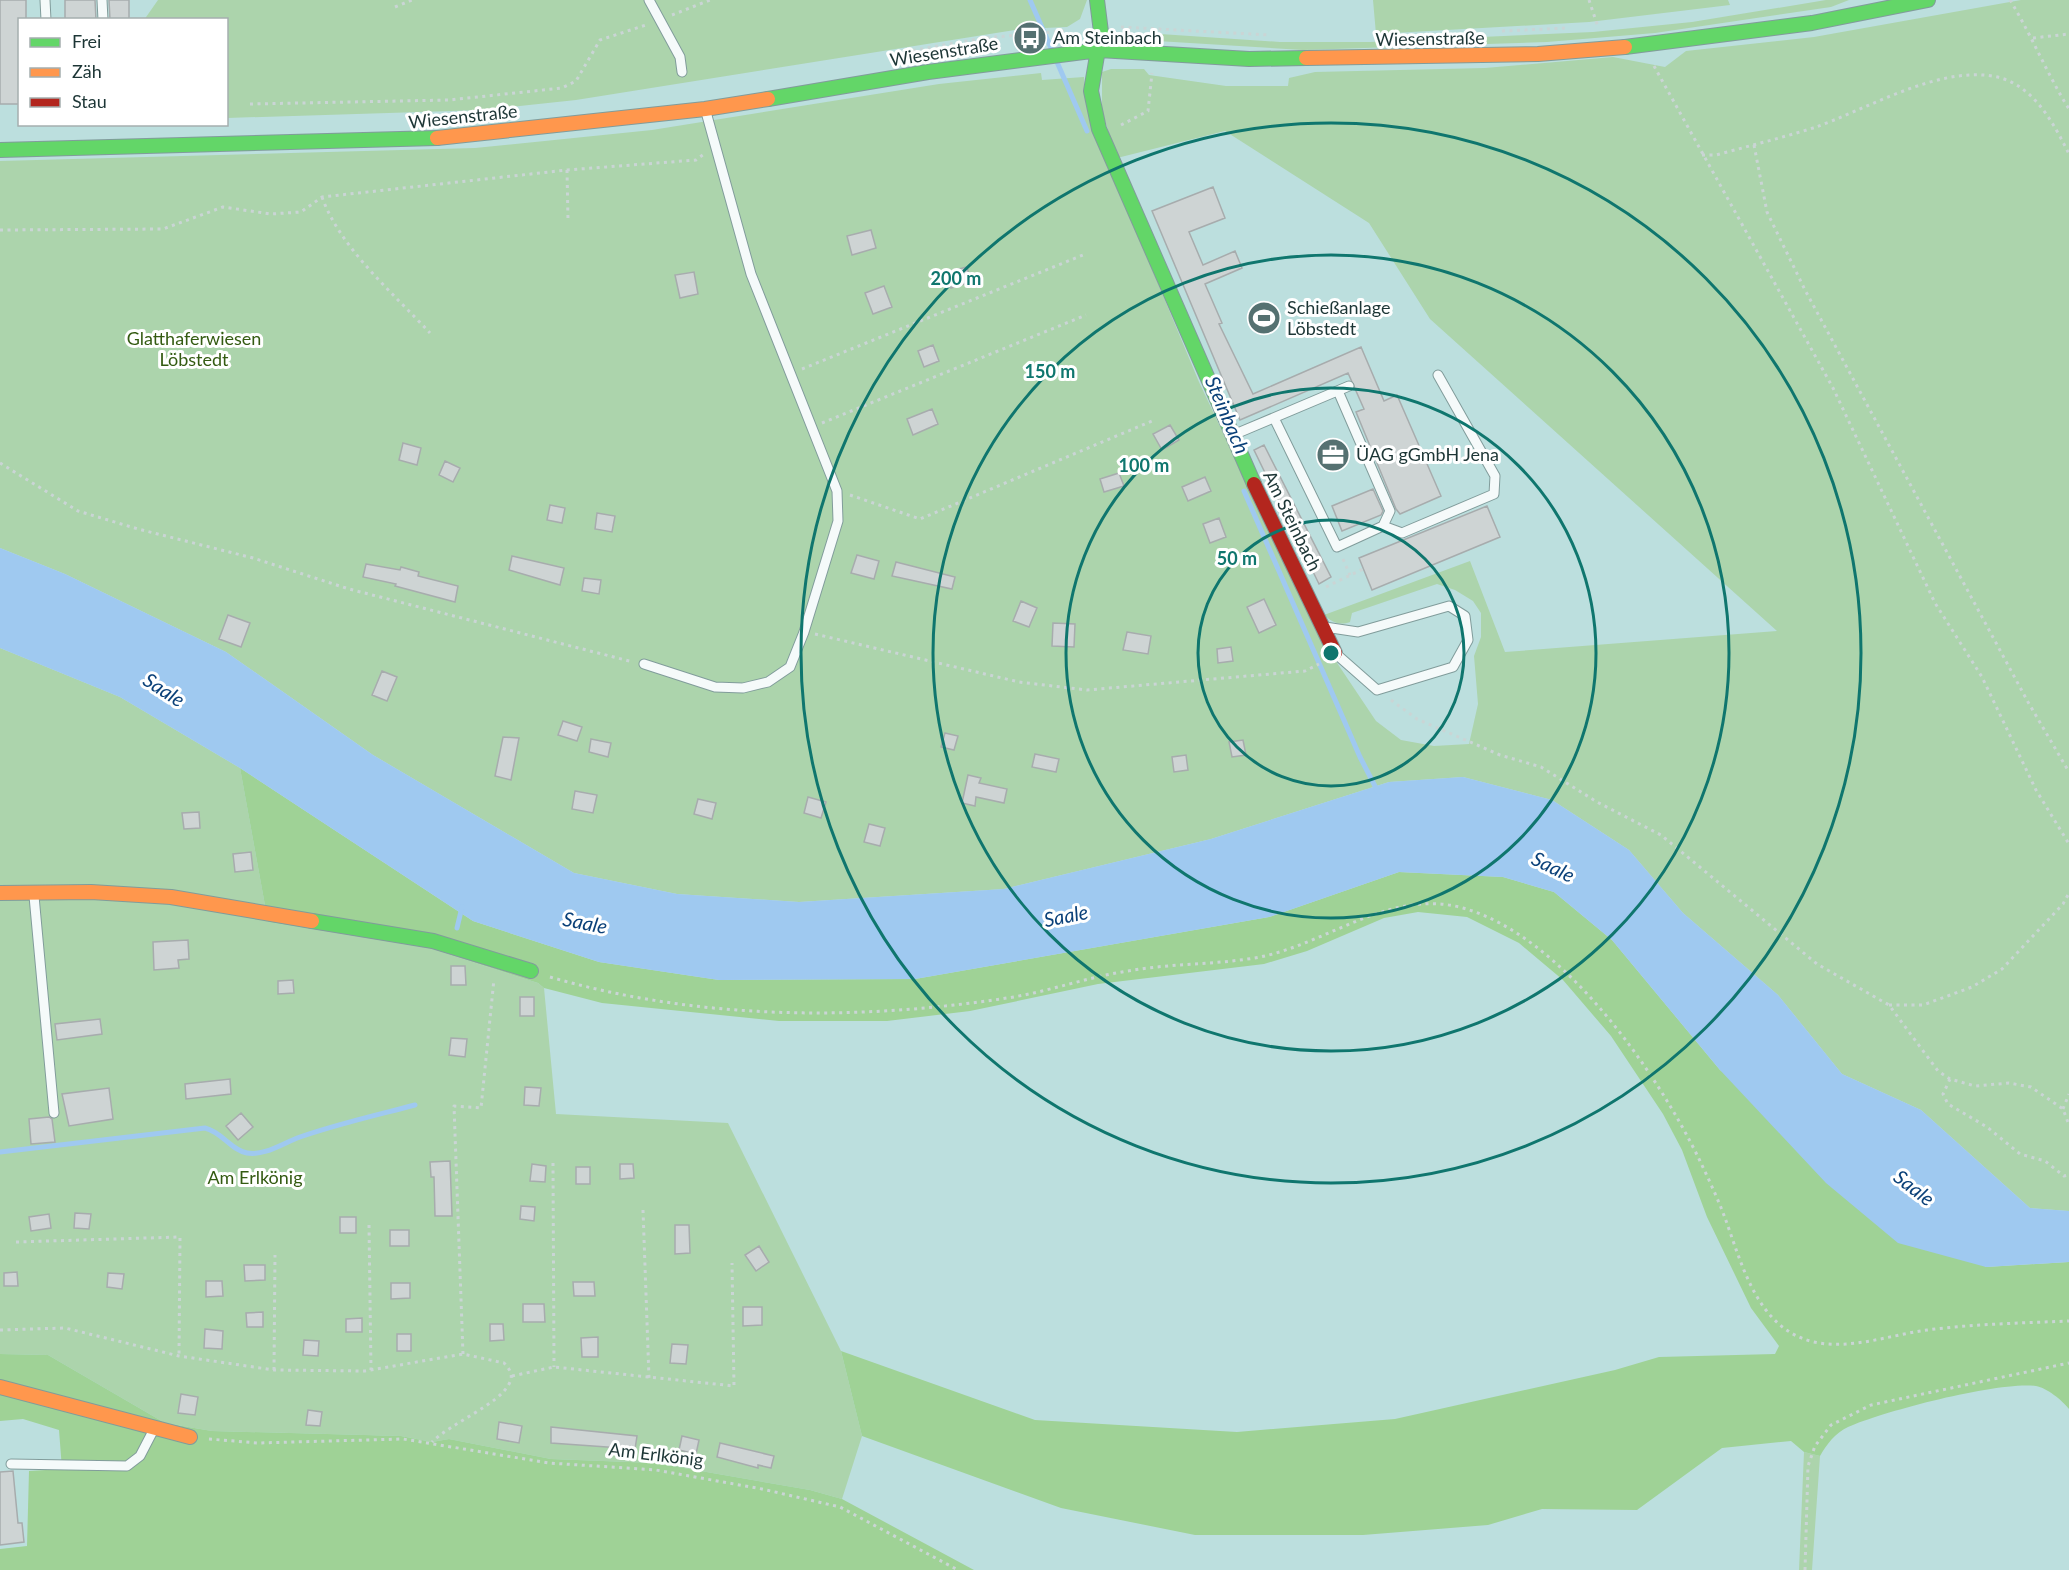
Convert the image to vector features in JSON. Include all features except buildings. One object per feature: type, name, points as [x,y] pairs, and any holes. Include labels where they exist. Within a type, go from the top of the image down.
[{"type":"street","name":"Am Steinbach","points":[[1097,0],[1104,26],[1092,79],[1092,100],[1099,129],[1231,436],[1335,652]]},
{"type":"street","name":"Wiesenstraße","points":[[0,150],[412,141],[705,109],[1037,56],[1099,50],[1249,59],[1538,54],[1649,45],[1812,23],[1928,0]]},
{"type":"street","points":[[0,893],[91,892],[171,897],[433,941],[531,971]]},
{"type":"street","points":[[0,1387],[190,1437]]},
{"type":"lane","points":[[45,0],[46,18]]},
{"type":"lane","points":[[102,0],[103,18]]},
{"type":"lane","points":[[649,0],[658,21],[680,57],[682,72]]},
{"type":"lane","points":[[644,664],[715,687],[743,688],[768,682],[790,667],[804,632],[838,521],[837,491],[751,274],[705,109]]},
{"type":"lane","points":[[1383,526],[1402,533],[1494,494],[1495,476],[1438,375]]},
{"type":"lane","points":[[1231,436],[1349,386]]},
{"type":"lane","points":[[1274,418],[1337,547],[1383,526],[1390,511],[1338,391]]},
{"type":"lane","points":[[1323,626],[1358,632],[1449,606],[1466,616],[1468,640],[1453,667],[1377,690],[1335,652]]},
{"type":"lane","points":[[34,893],[54,1113]]},
{"type":"lane","points":[[11,1464],[128,1466],[140,1456],[155,1428]]},
{"type":"path","points":[[395,7],[412,0]]},
{"type":"path","points":[[250,104],[449,100],[562,88],[576,81],[600,40],[658,21],[710,0]]},
{"type":"path","points":[[1589,0],[1598,27]]},
{"type":"path","points":[[2010,0],[2033,38],[2056,89],[2069,109]]},
{"type":"path","points":[[1104,26],[1277,36]]},
{"type":"path","points":[[1586,27],[1608,26]]},
{"type":"path","points":[[1099,129],[1121,125],[1148,111],[1158,28]]},
{"type":"path","points":[[1492,32],[1574,28]]},
{"type":"path","points":[[893,54],[1027,33],[1073,31]]},
{"type":"path","points":[[2033,38],[2069,34]]},
{"type":"path","points":[[1649,45],[1656,72],[1833,388],[1935,603],[1982,677],[2036,790],[2069,844]]},
{"type":"path","points":[[1702,155],[1716,155],[1754,145],[1814,127],[1935,81],[1967,76],[1993,76],[2014,85],[2036,101],[2052,121],[2069,154]]},
{"type":"path","points":[[1754,145],[1767,212],[1805,290],[2028,702],[2069,772]]},
{"type":"path","points":[[0,230],[163,229],[223,207],[271,214],[301,212],[322,197],[567,170],[696,160],[715,146]]},
{"type":"path","points":[[567,170],[568,220]]},
{"type":"path","points":[[322,197],[328,214],[349,245],[430,333]]},
{"type":"path","points":[[792,373],[1083,255]]},
{"type":"path","points":[[812,427],[1086,315]]},
{"type":"path","points":[[837,491],[920,519],[1152,422]]},
{"type":"path","points":[[0,463],[78,511],[253,558],[381,597],[644,664]]},
{"type":"path","points":[[1337,547],[1350,575]]},
{"type":"path","points":[[1308,595],[1363,569]]},
{"type":"path","points":[[804,632],[1019,682],[1087,690],[1305,671],[1313,668]]},
{"type":"path","points":[[1377,690],[1417,719],[1500,755],[1541,768],[1597,802],[1661,835],[1817,964],[1889,1005],[1938,1071],[1950,1079],[1976,1086],[2009,1083],[2031,1087],[2063,1108],[2069,1125]]},
{"type":"path","points":[[1889,1005],[1923,1005],[1972,987],[2002,969],[2063,904],[2069,893]]},
{"type":"path","points":[[531,971],[581,986],[657,1001],[833,1014],[901,1011],[1012,997],[1134,970],[1261,957],[1300,946],[1380,912],[1398,907],[1438,904],[1461,908],[1509,928],[1537,946],[1599,1008],[1635,1052],[1699,1157],[1748,1282],[1765,1308],[1788,1330],[1810,1341],[1842,1345],[1926,1330],[2069,1321]]},
{"type":"path","points":[[463,1354],[454,1106],[481,1108],[495,960]]},
{"type":"path","points":[[1950,1079],[1943,1094],[1948,1104],[1987,1128],[2020,1154],[2045,1161],[2064,1176],[2069,1175]]},
{"type":"path","points":[[2063,1108],[2069,1094]]},
{"type":"path","points":[[553,1163],[554,1367]]},
{"type":"path","points":[[643,1210],[649,1378]]},
{"type":"path","points":[[369,1225],[371,1370]]},
{"type":"path","points":[[16,1242],[180,1237],[179,1356]]},
{"type":"path","points":[[274,1370],[275,1255]]},
{"type":"path","points":[[512,1376],[554,1367],[734,1386],[732,1263]]},
{"type":"path","points":[[0,1330],[65,1328],[179,1356],[274,1370],[371,1370],[463,1354],[504,1363],[512,1376],[511,1383],[503,1392],[444,1431],[432,1442]]},
{"type":"path","points":[[1805,1570],[1808,1466],[1815,1446],[1831,1425],[1871,1405],[2069,1363]]},
{"type":"path","name":"Am Erlkönig","points":[[190,1437],[257,1443],[403,1439],[549,1463],[656,1470],[762,1489],[840,1507],[958,1570]]},
{"type":"green space","points":[[158,0],[1087,0],[1080,19],[1067,27],[1021,29],[576,100],[483,110],[228,118],[228,18],[145,18]]},
{"type":"green space","points":[[1373,0],[1728,0],[1730,5],[1589,22],[1376,34]]},
{"type":"green space","points":[[1826,0],[1849,0],[1831,7],[1655,33],[1547,42],[1303,50],[1157,41],[1160,34],[1280,42],[1370,42],[1593,32],[1692,22]]},
{"type":"green space","name":"Glatthaferwiesen Löbstedt","points":[[2021,0],[2069,0],[2069,1211],[2030,1208],[1921,1110],[1842,1074],[1778,995],[1683,913],[1629,850],[1552,800],[1463,777],[1389,782],[1211,839],[1004,889],[799,902],[677,894],[574,873],[373,755],[226,652],[65,574],[0,548],[0,161],[475,148],[652,130],[939,84],[1041,73],[1042,80],[1084,77],[1086,105],[1107,161],[1199,382],[1319,636],[1376,721],[1401,740],[1434,746],[1469,744],[1478,704],[1474,656],[1481,637],[1481,613],[1473,601],[1455,590],[1437,584],[1352,613],[1350,622],[1336,623],[1324,615],[1470,561],[1505,652],[1777,631],[1430,319],[1369,223],[1225,131],[1117,158],[1102,111],[1102,72],[1111,69],[1144,69],[1149,75],[1226,86],[1288,86],[1289,78],[1315,72],[1485,68],[1613,57],[1665,67],[1686,51],[1814,37]]},
{"type":"green space","name":"Am Erlkönig","points":[[0,648],[120,697],[240,768],[268,922],[432,949],[538,983],[544,988],[556,1114],[728,1123],[841,1351],[862,1436],[842,1499],[810,1490],[655,1463],[551,1459],[449,1439],[432,1442],[401,1436],[212,1431],[165,1423],[48,1355],[0,1354]]},
{"type":"green space","points":[[240,768],[473,921],[599,962],[719,980],[915,979],[1269,917],[1399,872],[1503,877],[1554,892],[1612,940],[1720,1070],[1986,1267],[2069,1262],[2069,1409],[2054,1395],[2036,1386],[1996,1388],[1970,1393],[1887,1413],[1848,1427],[1832,1439],[1820,1456],[1804,1452],[1791,1441],[1722,1448],[1637,1510],[1542,1509],[1488,1525],[1363,1535],[1195,1535],[1061,1508],[862,1436],[841,1351],[1035,1420],[1237,1432],[1395,1419],[1615,1370],[1659,1357],[1775,1354],[1779,1346],[1751,1308],[1707,1217],[1682,1150],[1663,1114],[1611,1036],[1563,980],[1519,943],[1467,917],[1418,912],[1384,918],[1307,951],[1264,964],[1098,984],[970,1011],[887,1021],[779,1021],[602,1003],[544,988],[538,983],[432,949],[268,922]]},
{"type":"green space","points":[[0,1354],[48,1355],[165,1423],[212,1431],[401,1436],[432,1442],[449,1439],[551,1459],[655,1463],[810,1490],[842,1499],[974,1570],[0,1570],[0,1549],[27,1546],[29,1471],[62,1469],[59,1430],[23,1419],[0,1421]]},
{"type":"green space","points":[[1804,1452],[1820,1456],[1812,1570],[1799,1570]]},
{"type":"water","name":"Saale","points":[[0,548],[65,574],[226,652],[373,755],[574,873],[677,894],[799,902],[1004,889],[1211,839],[1389,782],[1463,777],[1552,800],[1629,850],[1683,913],[1778,995],[1842,1074],[1921,1110],[2030,1208],[2069,1211],[2069,1262],[1986,1267],[1898,1243],[1826,1183],[1720,1070],[1612,940],[1554,892],[1503,877],[1399,872],[1269,917],[915,979],[719,980],[599,962],[473,921],[240,768],[120,697],[0,648]]},
{"type":"waterway","name":"Steinbach","points":[[1030,0],[1051,48]]},
{"type":"waterway","name":"Steinbach","points":[[1057,62],[1087,131]]},
{"type":"waterway","name":"Steinbach","points":[[1244,491],[1360,757],[1378,792]]},
{"type":"waterway","points":[[457,928],[462,907]]},
{"type":"waterway","points":[[0,1152],[205,1128],[241,1151],[260,1153],[328,1128],[415,1105]]},
{"type":"traffic: fast","points":[[1097,0],[1101,32],[1091,91],[1099,129],[1254,484]]},
{"type":"traffic: fast","points":[[1625,47],[1812,23],[1928,0]]},
{"type":"traffic: fast","points":[[768,99],[928,72],[1099,50],[1249,59],[1306,58]]},
{"type":"traffic: fast","points":[[0,150],[437,138]]},
{"type":"traffic: fast","points":[[312,921],[433,941],[531,971]]},
{"type":"traffic: slow","points":[[1306,58],[1538,54],[1625,47]]},
{"type":"traffic: slow","points":[[437,138],[705,109],[768,99]]},
{"type":"traffic: slow","points":[[0,893],[91,892],[171,897],[312,921]]},
{"type":"traffic: slow","points":[[0,1387],[190,1437]]},
{"type":"traffic: jam","points":[[1254,484],[1335,653]]},
{"type":"place","name":"Am Steinbach","points":[[1030,38]]},
{"type":"place","name":"Schießanlage Löbstedt","points":[[1264,318]]},
{"type":"place","name":"ÜAG gGmbH Jena","points":[[1333,455]]}]
